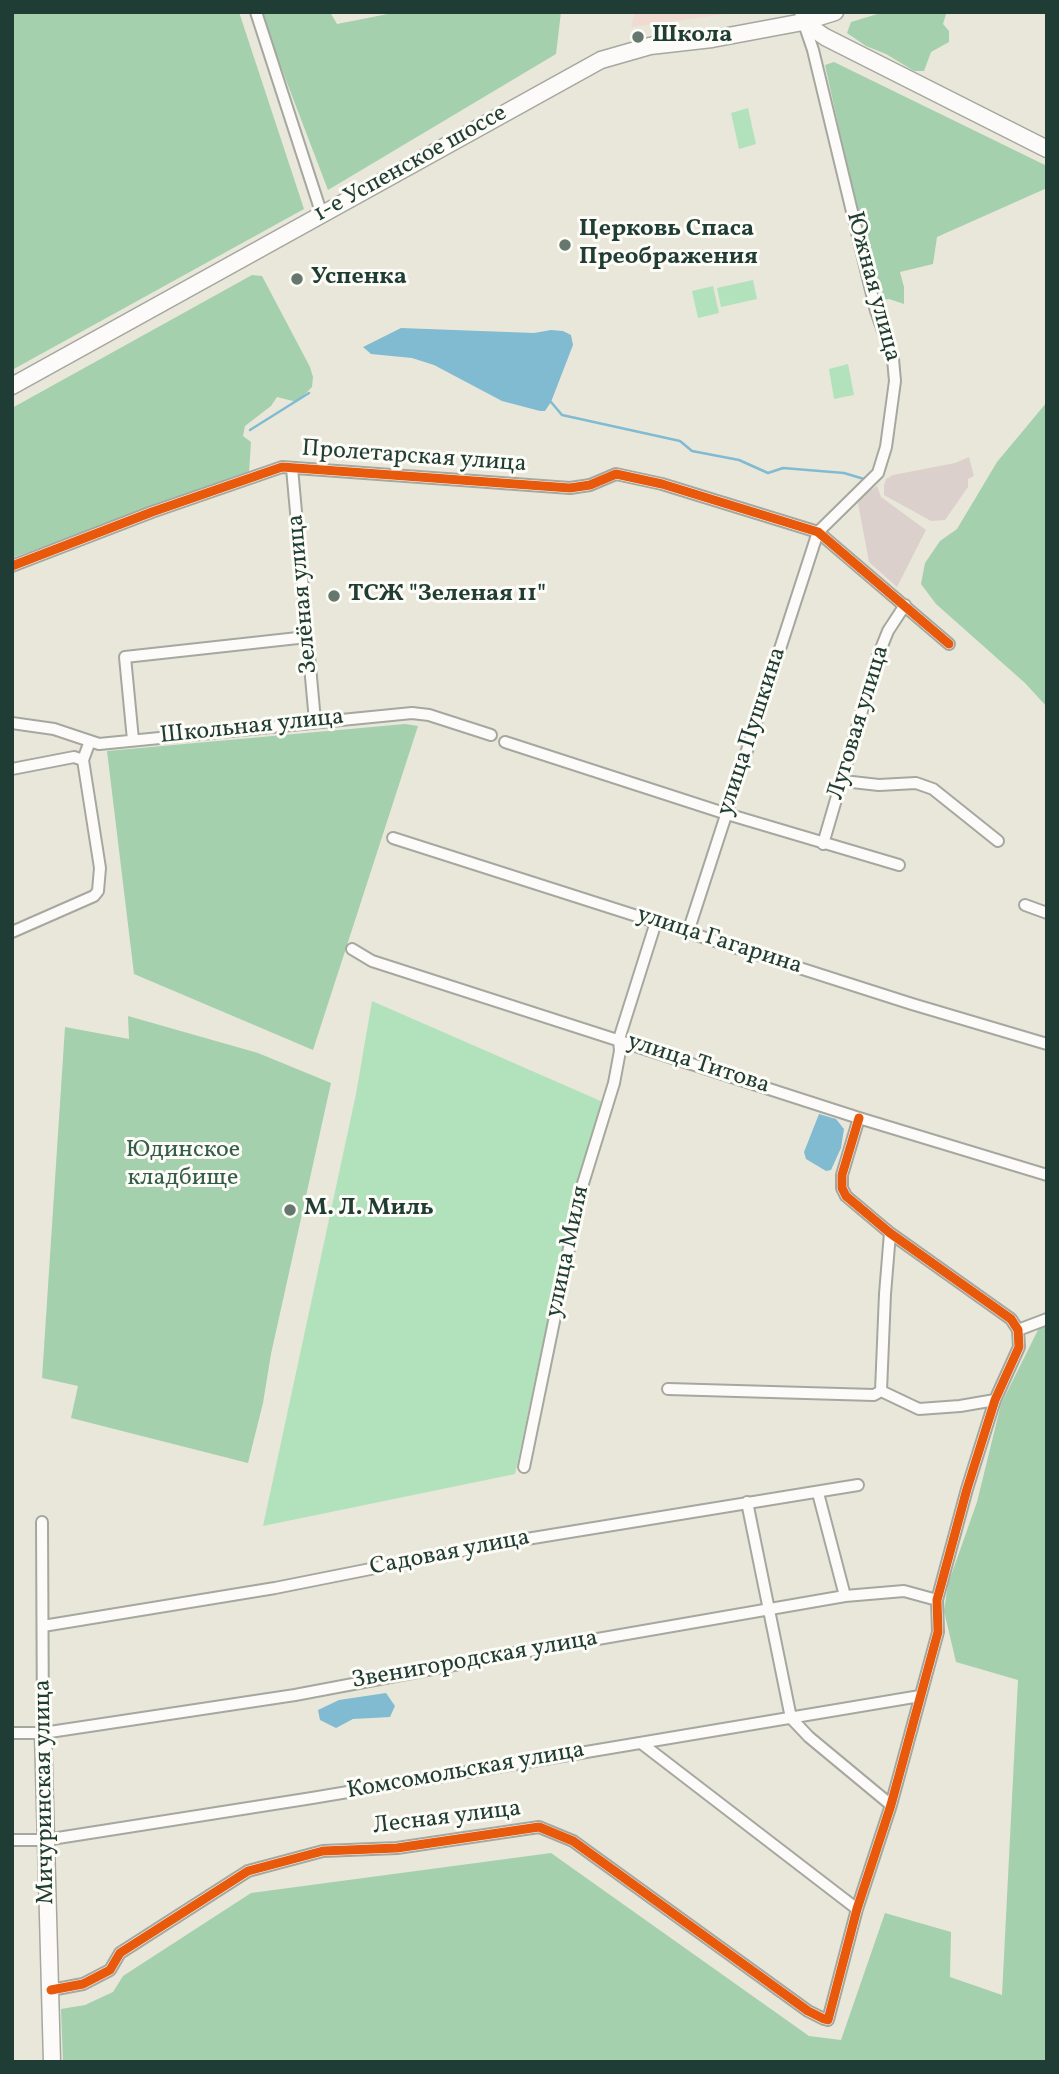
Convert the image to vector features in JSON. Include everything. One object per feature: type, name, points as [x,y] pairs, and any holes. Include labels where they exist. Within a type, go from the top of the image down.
[{"type":"main road","name":"1-е Успенское шоссе","points":[[12,386],[601,60],[650,46],[712,39],[802,17],[835,12]]},
{"type":"main road","points":[[802,17],[850,50],[1047,149]]},
{"type":"main road","name":"Мичуринская улица","points":[[43,1733],[52,2062]]},
{"type":"street","points":[[256,12],[321,215]]},
{"type":"street","name":"Южная улица","points":[[802,17],[813,50],[876,311],[893,359],[895,381],[886,447],[878,473],[818,532]]},
{"type":"street","name":"Пролетарская улица","points":[[12,566],[152,512],[282,467],[570,488],[590,485],[616,474],[625,475],[818,532]]},
{"type":"street","name":"Зелёная улица","points":[[292,467],[315,721]]},
{"type":"street","points":[[818,532],[949,644]]},
{"type":"street","name":"улица Пушкина","points":[[688,932],[818,532]]},
{"type":"street","name":"Луговая улица","points":[[823,844],[878,656],[888,632],[905,605]]},
{"type":"street","points":[[133,740],[125,657],[307,637]]},
{"type":"street","name":"Школьная улица","points":[[12,723],[54,729],[99,744],[412,712],[491,735]]},
{"type":"street","points":[[12,932],[94,896],[98,891],[100,867],[83,760],[90,741]]},
{"type":"street","points":[[505,742],[726,814],[899,865]]},
{"type":"street","points":[[12,769],[74,757],[83,760]]},
{"type":"street","points":[[843,781],[879,785],[916,783],[933,789],[998,841]]},
{"type":"street","name":"улица Гагарина","points":[[393,838],[1047,1044]]},
{"type":"street","points":[[1025,905],[1047,912]]},
{"type":"street","points":[[619,1039],[656,922]]},
{"type":"street","name":"улица Титова","points":[[352,949],[372,961],[859,1118],[1047,1175]]},
{"type":"street","name":"улица Миля","points":[[524,1468],[581,1190],[614,1083],[620,1051],[619,1039]]},
{"type":"street","points":[[641,1743],[857,1909],[891,1805],[938,1632],[937,1600],[967,1489],[995,1400],[1019,1347],[1018,1330],[1011,1319],[890,1233],[853,1203],[842,1188],[842,1175],[859,1118]]},
{"type":"street","points":[[881,1391],[890,1233]]},
{"type":"street","points":[[1018,1330],[1047,1319]]},
{"type":"street","points":[[668,1389],[874,1395],[881,1391]]},
{"type":"street","points":[[881,1391],[919,1409],[995,1400]]},
{"type":"street","name":"Садовая улица","points":[[43,1626],[275,1588],[496,1544],[858,1486]]},
{"type":"street","points":[[818,1493],[845,1596]]},
{"type":"street","points":[[747,1502],[792,1718],[809,1737],[891,1805]]},
{"type":"street","name":"Мичуринская улица","points":[[42,1522],[43,1733]]},
{"type":"street","name":"Звенигородская улица","points":[[12,1734],[43,1733],[295,1695],[845,1596],[904,1591],[937,1600]]},
{"type":"street","name":"Комсомольская улица","points":[[12,1840],[45,1840],[920,1696]]},
{"type":"street","name":"Лесная улица","points":[[51,1990],[83,1984],[110,1970],[120,1953],[248,1871],[323,1851],[397,1848],[539,1826],[573,1841],[824,2020],[828,2020],[857,1909]]},
{"type":"shaded area","points":[[635,12],[740,12],[631,27]]},
{"type":"shaded area","points":[[969,457],[974,476],[968,479],[968,487],[945,520],[931,521],[884,495],[886,479],[893,475],[955,463]]},
{"type":"shaded area","points":[[877,486],[881,497],[926,530],[897,587],[869,562],[857,498]]},
{"type":"green space","points":[[12,12],[239,12],[304,209],[12,370]]},
{"type":"green space","points":[[260,12],[330,12],[337,24],[398,12],[561,12],[556,54],[328,190]]},
{"type":"green space","points":[[884,12],[949,12],[943,24],[949,31],[949,42],[931,52],[924,71],[914,71],[847,33],[851,22]]},
{"type":"green space","points":[[834,62],[1047,166],[1047,188],[937,237],[933,264],[900,272],[904,287],[904,304],[889,299],[877,301],[825,65]]},
{"type":"green space","points":[[748,108],[756,144],[739,149],[731,113]]},
{"type":"green space","points":[[252,275],[262,276],[313,377],[312,387],[297,402],[277,397],[271,406],[245,426],[243,436],[251,442],[249,473],[12,558],[12,408]]},
{"type":"green space","points":[[753,280],[757,299],[721,307],[717,288]]},
{"type":"green space","points":[[713,286],[719,313],[698,318],[692,291]]},
{"type":"green space","points":[[848,364],[854,395],[834,399],[829,369]]},
{"type":"green space","points":[[1047,402],[1047,707],[1025,683],[936,604],[921,584],[925,563],[940,541],[957,529],[997,462]]},
{"type":"green space","points":[[405,724],[418,726],[313,1050],[134,974],[107,751]]},
{"type":"green space","points":[[372,1001],[603,1102],[576,1188],[515,1474],[263,1526],[356,1094]]},
{"type":"green space","name":"Юдинское кладбище","points":[[128,1016],[258,1053],[331,1083],[248,1463],[71,1418],[78,1386],[42,1378],[65,1027],[129,1039]]},
{"type":"green space","points":[[1047,1324],[1047,2062],[63,2062],[61,2009],[85,2005],[113,1992],[123,1976],[251,1893],[551,1853],[809,2036],[841,2040],[885,1913],[951,1932],[950,1977],[1002,1995],[1018,1680],[956,1662],[944,1611],[948,1584],[977,1502],[1001,1404],[1039,1328]]},
{"type":"water","points":[[401,328],[534,333],[563,331],[571,335],[573,345],[551,402],[545,411],[540,411],[502,401],[434,365],[412,358],[371,354],[363,347]]},
{"type":"water","points":[[819,1114],[836,1119],[844,1129],[841,1148],[831,1170],[826,1171],[806,1159],[804,1152]]},
{"type":"water","points":[[386,1693],[395,1706],[390,1717],[353,1719],[336,1728],[320,1720],[318,1710],[339,1700]]},
{"type":"waterway","points":[[250,430],[309,393]]},
{"type":"waterway","points":[[551,402],[562,415],[680,441],[692,451],[739,460],[768,473],[783,468],[844,473],[864,479]]},
{"type":"cycle path","points":[[12,566],[152,512],[282,467],[570,488],[590,485],[616,474],[662,484],[818,532],[949,644]]},
{"type":"cycle path","points":[[51,1990],[83,1984],[110,1970],[120,1953],[248,1871],[323,1851],[397,1848],[539,1827],[573,1841],[808,2011],[828,2020],[857,1909],[891,1805],[938,1632],[937,1600],[967,1489],[995,1400],[1019,1347],[1018,1330],[1011,1319],[890,1233],[846,1196],[842,1188],[842,1175],[859,1118]]},
{"type":"place","name":"Школа","points":[[638,37]]},
{"type":"place","name":"Церковь Спаса Преображения","points":[[565,245]]},
{"type":"place","name":"Успенка","points":[[297,279]]},
{"type":"place","name":"ТСЖ \"Зеленая 11\"","points":[[334,596]]},
{"type":"place","name":"М. Л. Миль","points":[[290,1210]]}]
